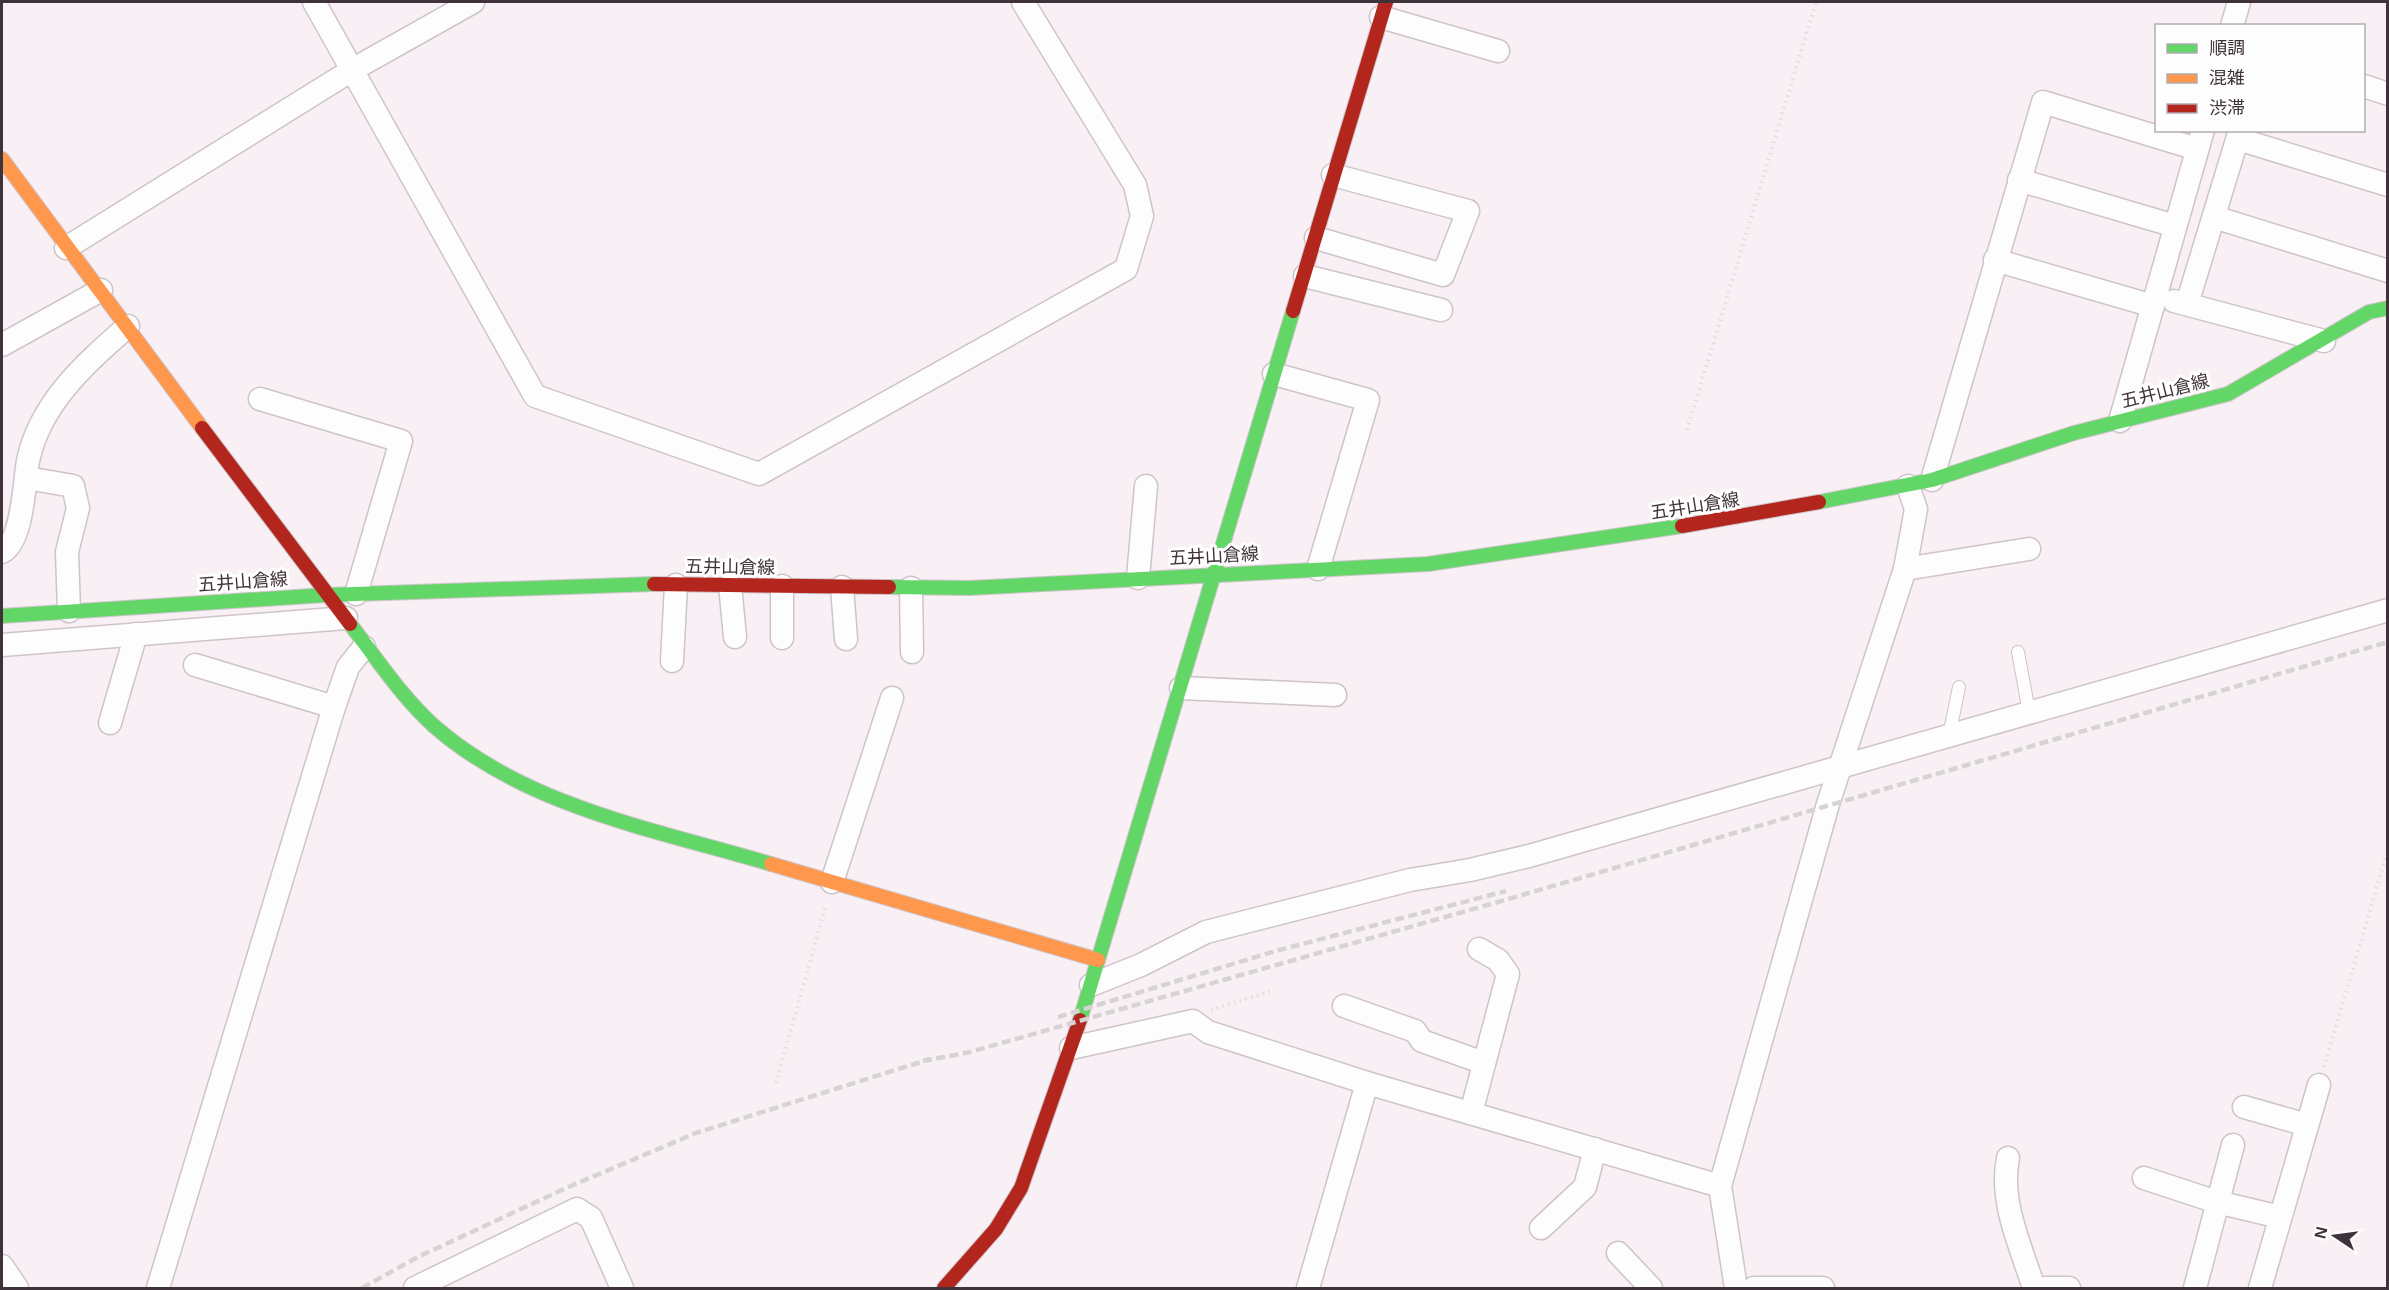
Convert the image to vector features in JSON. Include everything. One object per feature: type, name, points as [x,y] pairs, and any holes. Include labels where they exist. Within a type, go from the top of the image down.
[{"type":"street","points":[[314,2],[535,396],[759,474],[1126,269],[1142,216],[1135,185],[1023,2]]},
{"type":"street","points":[[66,248],[352,70],[473,2]]},
{"type":"street","points":[[2233,24],[2239,2]]},
{"type":"street","points":[[944,1288],[1009,1213],[1021,1188],[1071,1048],[1216,574],[1383,9],[1498,51]]},
{"type":"street","points":[[2365,86],[2388,94]]},
{"type":"street","points":[[1932,480],[2043,102],[2155,129]]},
{"type":"street","points":[[2120,421],[2200,140],[2167,132]]},
{"type":"street","points":[[2187,304],[2239,135],[2388,185]]},
{"type":"street","points":[[2,159],[326,595],[346,618],[364,646],[435,727],[493,768],[520,782],[581,807],[1098,960]]},
{"type":"street","points":[[1316,238],[1443,275],[1468,211],[1333,174]]},
{"type":"street","points":[[2019,180],[2175,226]]},
{"type":"street","points":[[2214,217],[2388,271]]},
{"type":"street","points":[[1995,260],[2154,301],[2187,304],[2324,341]]},
{"type":"street","points":[[1305,276],[1441,310]]},
{"type":"street","points":[[2,345],[101,290]]},
{"type":"street","name":"五井山倉線","points":[[2,616],[326,595],[676,585],[969,588],[1428,564],[1745,516],[1932,480],[2074,433],[2228,394],[2324,341],[2369,312],[2388,308]]},
{"type":"street","points":[[2,552],[7,549],[14,537],[29,460],[44,415],[85,364],[128,326]]},
{"type":"street","points":[[1274,374],[1368,400],[1317,569]]},
{"type":"street","points":[[260,399],[401,441],[356,594]]},
{"type":"street","points":[[27,478],[74,486],[78,508],[67,552],[69,611]]},
{"type":"street","points":[[1138,578],[1146,486]]},
{"type":"street","points":[[1736,1288],[1720,1186],[1839,769],[1905,569],[1916,509],[1908,486]]},
{"type":"street","points":[[1905,569],[2030,549]]},
{"type":"street","points":[[672,661],[676,585]]},
{"type":"street","points":[[730,585],[735,637]]},
{"type":"street","points":[[782,586],[782,638]]},
{"type":"street","points":[[842,587],[846,639]]},
{"type":"street","points":[[910,588],[912,652]]},
{"type":"street","points":[[1091,985],[1141,965],[1206,932],[1410,880],[1470,870],[1529,856],[2388,610]]},
{"type":"street","points":[[2,645],[346,618]]},
{"type":"street","points":[[110,723],[135,634]]},
{"type":"street","points":[[158,1288],[334,707],[348,666],[364,646]]},
{"type":"street","points":[[195,665],[334,707]]},
{"type":"street","points":[[1181,688],[1335,695]]},
{"type":"street","points":[[832,882],[892,698]]},
{"type":"street","points":[[1471,1113],[1508,974],[1498,960],[1479,949]]},
{"type":"street","points":[[1344,1006],[1415,1031],[1422,1041],[1484,1063]]},
{"type":"street","points":[[1071,1048],[1193,1021],[1208,1032],[1367,1083],[1720,1186]]},
{"type":"street","points":[[1308,1288],[1367,1083]]},
{"type":"street","points":[[2260,1288],[2319,1085]]},
{"type":"street","points":[[2244,1107],[2307,1125]]},
{"type":"street","points":[[2195,1288],[2233,1145]]},
{"type":"street","points":[[1541,1228],[1585,1187],[1595,1149]]},
{"type":"street","points":[[2008,1158],[2004,1176],[2010,1214],[2034,1288]]},
{"type":"street","points":[[2144,1178],[2217,1202],[2280,1217]]},
{"type":"street","points":[[415,1288],[577,1209],[591,1218],[622,1288]]},
{"type":"street","points":[[1618,1253],[1651,1288]]},
{"type":"street","points":[[2,1266],[16,1288]]},
{"type":"street","points":[[1754,1288],[1823,1288]]},
{"type":"street","points":[[2045,1288],[2069,1288]]},
{"type":"lane","points":[[2018,652],[2029,712]]},
{"type":"lane","points":[[1949,736],[1959,687]]},
{"type":"path","points":[[1687,430],[1816,2]]},
{"type":"path","points":[[2319,1085],[2388,849]]},
{"type":"path","points":[[776,1083],[832,882]]},
{"type":"path","points":[[1193,1021],[1216,1007],[1274,990]]},
{"type":"railway","points":[[923,1061],[970,1052],[1505,900],[2388,642]]},
{"type":"railway","points":[[1058,1017],[1279,950],[1506,891]]},
{"type":"railway","points":[[362,1288],[416,1258],[566,1188],[696,1133],[930,1059]]},
{"type":"traffic: fast","points":[[1819,502],[1932,480],[2074,433],[2228,394],[2369,312],[2388,308]]},
{"type":"traffic: fast","points":[[1080,1020],[1293,311]]},
{"type":"traffic: fast","points":[[889,587],[969,588],[1428,564],[1682,526]]},
{"type":"traffic: fast","points":[[2,616],[326,595],[654,584]]},
{"type":"traffic: fast","points":[[350,624],[400,690],[434,726],[470,754],[509,777],[594,813],[771,864]]},
{"type":"traffic: slow","points":[[2,159],[202,428]]},
{"type":"traffic: slow","points":[[771,864],[1098,960]]},
{"type":"traffic: jam","points":[[1293,311],[1386,2]]},
{"type":"traffic: jam","points":[[202,428],[350,624]]},
{"type":"traffic: jam","points":[[1682,526],[1819,502]]},
{"type":"traffic: jam","points":[[654,584],[889,587]]},
{"type":"traffic: jam","points":[[944,1288],[996,1229],[1021,1188],[1080,1020]]}]
